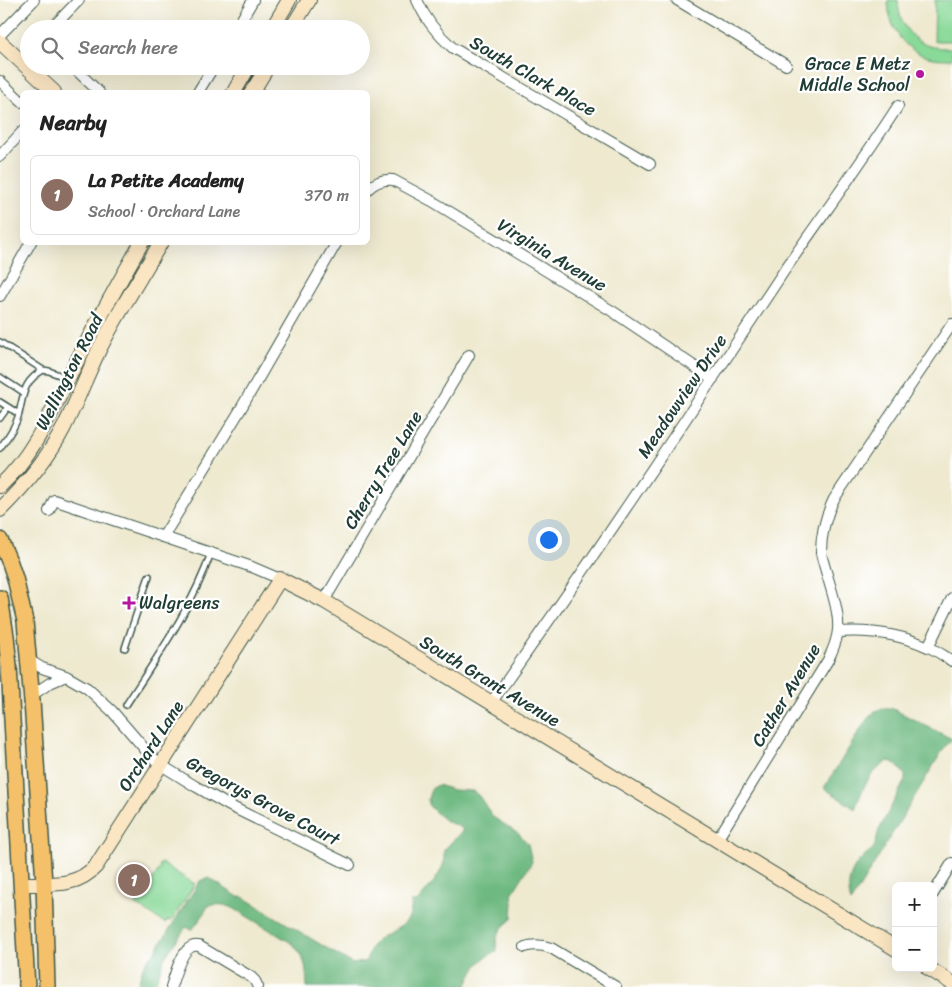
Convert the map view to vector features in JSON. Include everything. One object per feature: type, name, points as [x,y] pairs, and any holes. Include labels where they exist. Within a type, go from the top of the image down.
[{"type":"main road","points":[[0,540],[20,593],[25,621],[32,695],[44,884],[47,987]]},
{"type":"main road","points":[[0,598],[8,658],[26,987]]},
{"type":"street","points":[[0,35],[34,0]]},
{"type":"street","points":[[60,20],[79,0]]},
{"type":"street","points":[[241,20],[253,0]]},
{"type":"street","points":[[277,20],[289,0]]},
{"type":"street","points":[[296,20],[308,0]]},
{"type":"street","name":"South Clark Place","points":[[417,0],[433,28],[453,48],[650,164]]},
{"type":"street","points":[[677,0],[786,65]]},
{"type":"street","points":[[0,42],[20,61]]},
{"type":"street","points":[[36,75],[52,90]]},
{"type":"street","points":[[81,75],[97,90]]},
{"type":"street","points":[[199,90],[208,75]]},
{"type":"street","points":[[235,90],[244,75]]},
{"type":"street","points":[[253,90],[262,75]]},
{"type":"street","points":[[0,81],[20,100]]},
{"type":"street","name":"Meadowview Drive","points":[[491,703],[542,632],[898,106]]},
{"type":"street","points":[[0,156],[20,134]]},
{"type":"street","name":"Virginia Avenue","points":[[370,186],[379,181],[393,180],[424,196],[612,311],[713,379]]},
{"type":"street","points":[[0,296],[29,245]]},
{"type":"street","name":"Wellington Road","points":[[0,486],[29,452],[41,432],[97,323],[140,245]]},
{"type":"street","name":"Wellington Road","points":[[0,510],[38,468],[62,430],[99,351],[159,245]]},
{"type":"street","points":[[163,537],[239,412],[335,245]]},
{"type":"street","name":"Cather Avenue","points":[[717,840],[835,646],[838,620],[821,553],[822,528],[828,511],[834,499],[952,324]]},
{"type":"street","name":"Cherry Tree Lane","points":[[324,601],[469,355]]},
{"type":"street","name":"South Grant Avenue","points":[[49,511],[54,500],[252,567],[324,601],[892,947]]},
{"type":"street","name":"Orchard Lane","points":[[21,884],[70,882],[84,878],[91,872],[280,579]]},
{"type":"street","points":[[928,647],[952,598]]},
{"type":"street","points":[[838,632],[868,632],[890,635],[928,647],[952,660]]},
{"type":"street","name":"Gregorys Grove Court","points":[[29,660],[48,671],[66,676],[87,688],[103,702],[150,755],[195,786],[228,805],[350,866]]},
{"type":"street","points":[[32,695],[50,683],[66,676]]},
{"type":"street","points":[[937,888],[952,864]]},
{"type":"street","points":[[525,947],[543,945],[551,948],[616,987]]},
{"type":"street","points":[[171,987],[185,953],[192,946],[199,946],[251,977],[258,987]]},
{"type":"street","points":[[934,972],[952,983]]},
{"type":"lane","points":[[0,342],[43,370],[68,378]]},
{"type":"lane","points":[[0,448],[13,428],[19,414],[23,392],[32,379],[43,370]]},
{"type":"lane","points":[[0,377],[23,392]]},
{"type":"lane","points":[[0,402],[19,414]]},
{"type":"lane","points":[[0,418],[8,407]]},
{"type":"lane","points":[[126,705],[186,610],[203,575],[211,553]]},
{"type":"lane","points":[[125,648],[149,576]]},
{"type":"green space","points":[[888,0],[898,0],[900,15],[910,34],[929,46],[952,48],[952,59],[937,59],[919,54],[904,43],[894,28]]},
{"type":"green space","points":[[935,0],[952,0],[952,41],[934,41]]},
{"type":"green space","points":[[891,708],[952,739],[944,748],[851,902],[849,893],[850,878],[861,859],[874,848],[879,830],[905,780],[905,775],[896,764],[888,761],[871,776],[855,809],[824,788],[867,719],[875,711]]},
{"type":"green space","points":[[438,785],[453,790],[473,791],[479,796],[493,817],[520,835],[528,844],[532,862],[512,894],[512,919],[504,926],[497,937],[497,951],[485,958],[474,970],[466,987],[307,987],[301,954],[293,944],[233,908],[218,905],[208,906],[192,930],[186,927],[165,957],[154,987],[137,987],[144,964],[155,952],[200,881],[209,878],[353,964],[366,961],[374,943],[399,927],[408,918],[411,911],[411,902],[417,902],[433,883],[444,863],[444,850],[463,830],[446,821],[428,804],[431,789]]},
{"type":"green space","points":[[161,863],[195,884],[171,922],[168,920],[165,923],[136,905],[160,868]]},
{"type":"place","name":"Grace E Metz Middle School","points":[[920,74]]},
{"type":"place","name":"Walgreens","points":[[129,603]]},
{"type":"place","name":"La Petite Academy","points":[[134,880]]}]
